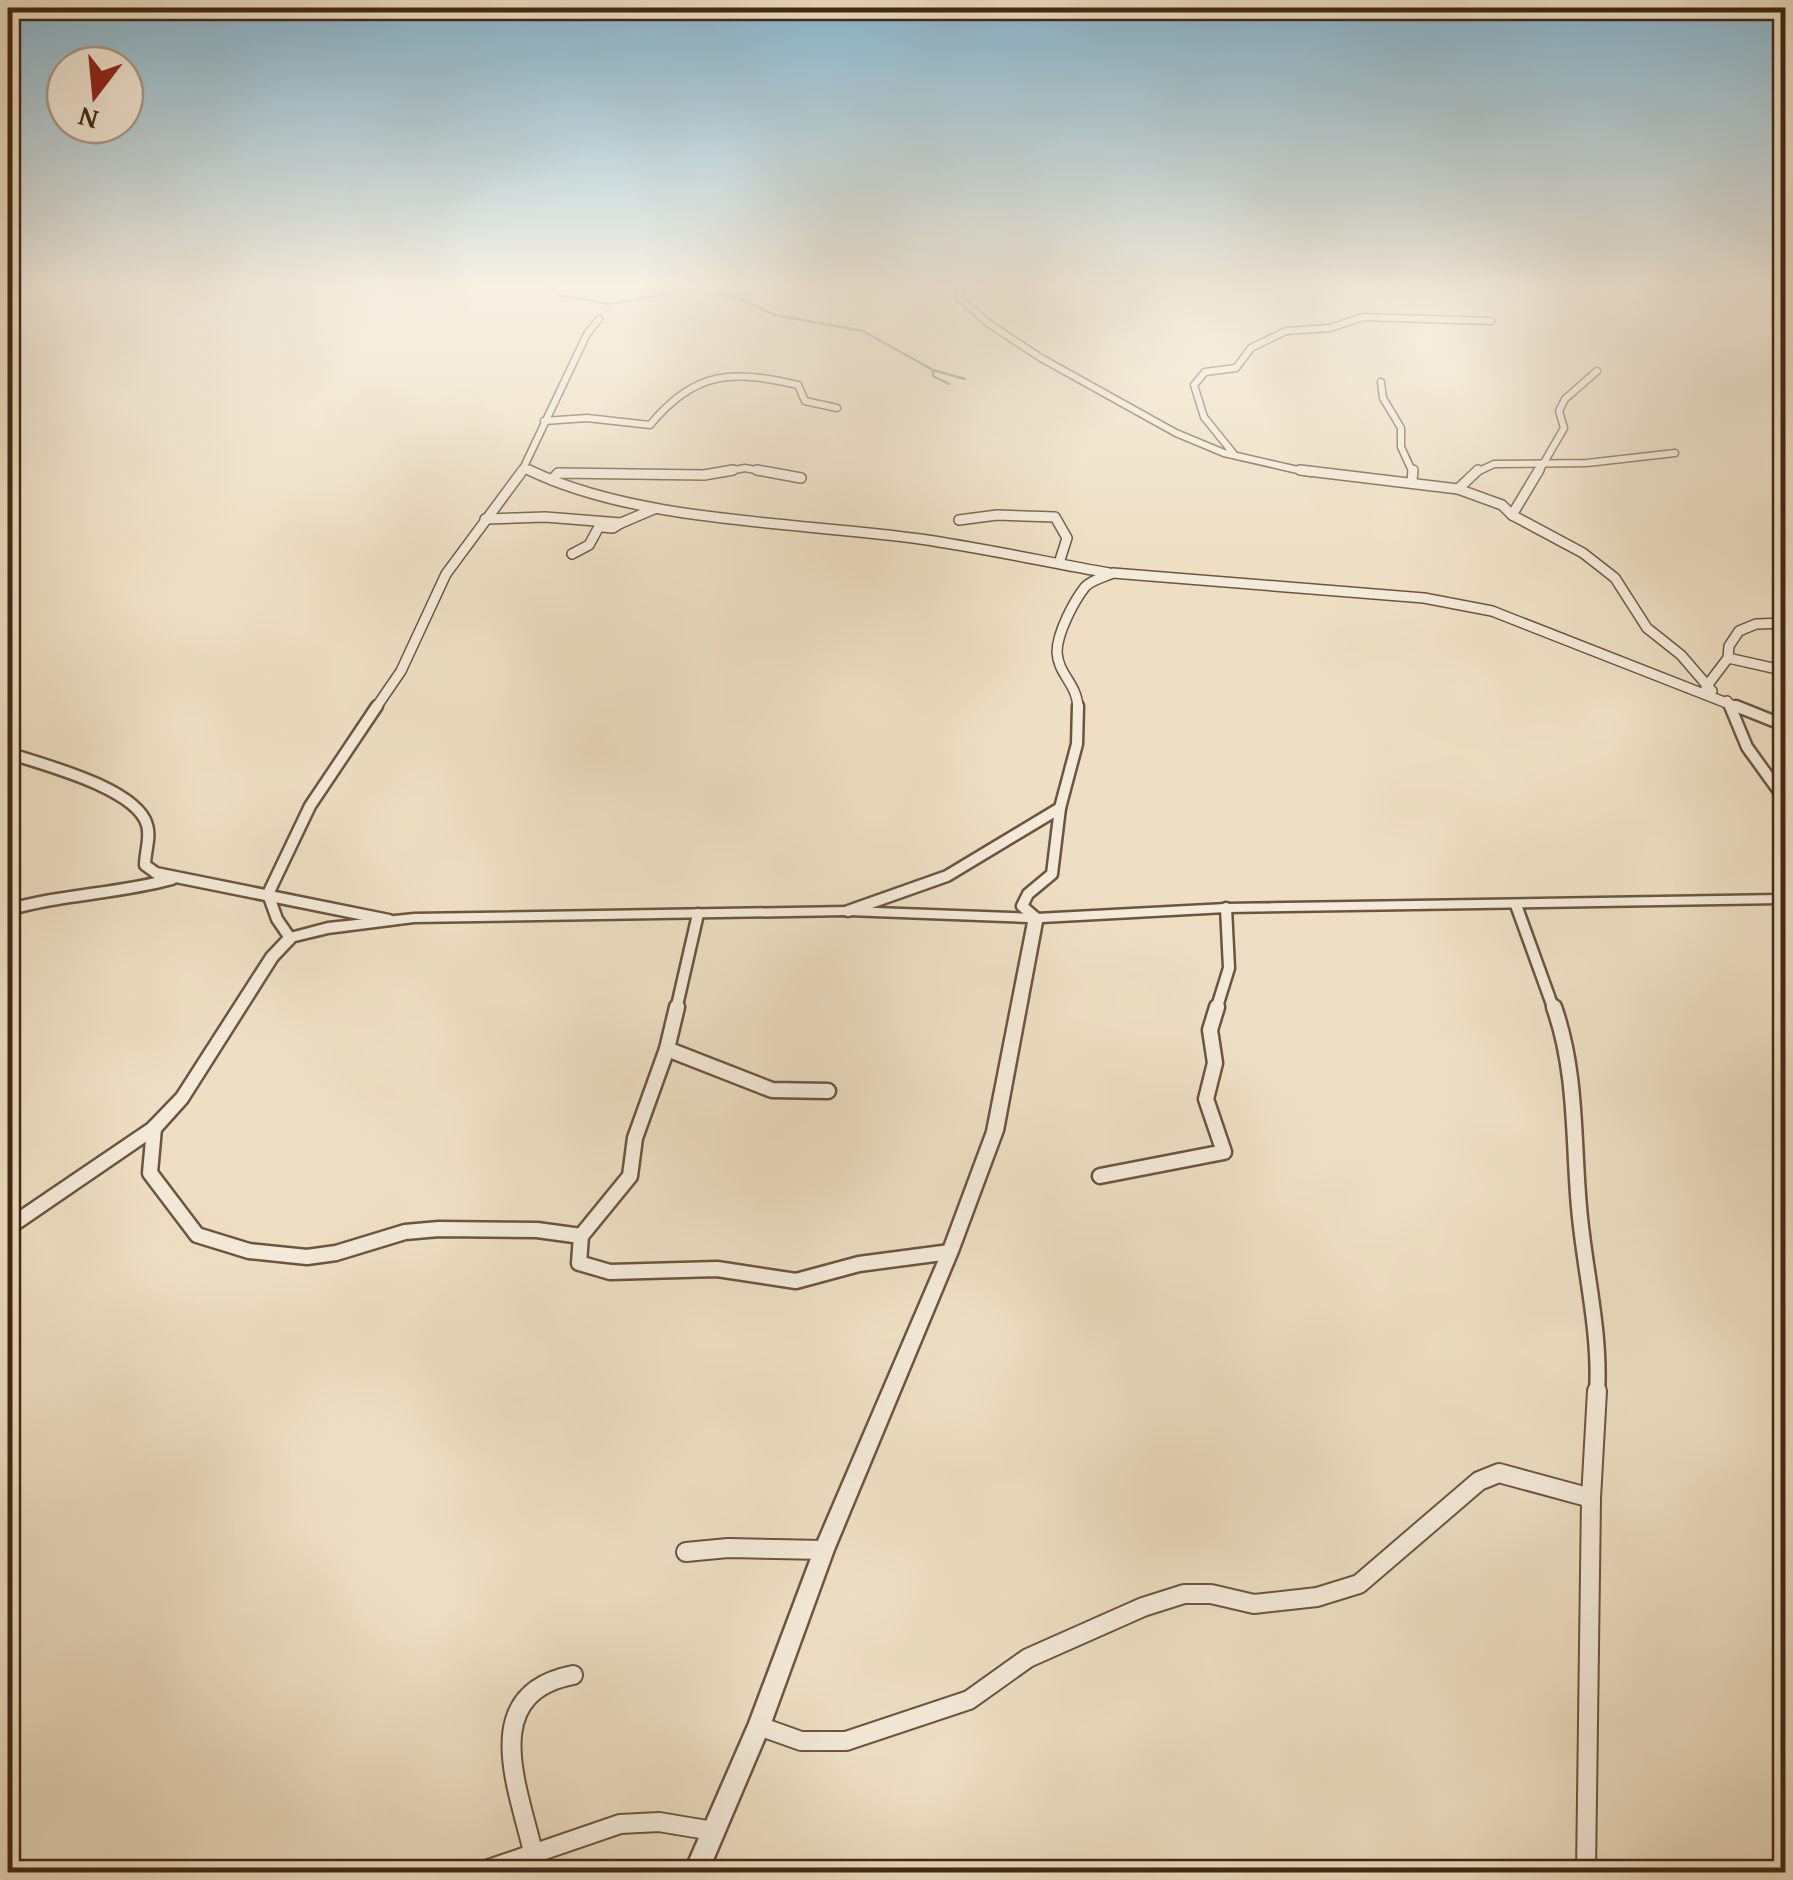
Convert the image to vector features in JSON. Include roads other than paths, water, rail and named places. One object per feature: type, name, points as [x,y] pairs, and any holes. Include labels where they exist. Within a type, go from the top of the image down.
[{"type":"street","points":[[290,938],[277,919],[268,894],[310,806],[400,670],[446,574],[525,468],[567,374]]},
{"type":"street","points":[[544,420],[607,418],[650,425],[672,397],[730,374],[798,384],[805,401],[837,408]]},
{"type":"street","points":[[1071,374],[1176,433],[1236,456],[1314,473],[1458,489],[1502,505],[1583,553],[1615,578],[1647,628],[1681,654],[1706,686],[1726,699],[1747,747],[1786,801]]},
{"type":"street","points":[[1204,374],[1193,386],[1193,394],[1215,435],[1236,456]]},
{"type":"street","points":[[1512,514],[1564,429],[1559,410],[1565,399],[1594,374]]},
{"type":"street","points":[[1380,382],[1383,398],[1401,428],[1402,447],[1413,468],[1412,481]]},
{"type":"street","points":[[1458,489],[1487,466],[1675,454]]},
{"type":"street","points":[[525,468],[555,476],[710,475],[745,468],[801,478]]},
{"type":"street","points":[[642,484],[646,475]]},
{"type":"street","points":[[555,476],[633,502],[762,522],[902,536],[1113,574],[1424,598],[1472,607],[1512,617],[1786,726]]},
{"type":"street","points":[[482,522],[545,517],[613,528],[643,512],[672,507]]},
{"type":"street","points":[[959,520],[997,515],[1054,516],[1066,538],[1060,563]]},
{"type":"street","points":[[572,554],[589,545],[601,525]]},
{"type":"street","points":[[1036,918],[1022,906],[1028,894],[1052,874],[1060,808],[1078,744],[1078,694],[1064,674],[1057,652],[1086,584],[1113,574]]},
{"type":"street","points":[[1706,686],[1728,658],[1737,630],[1746,625],[1786,624]]},
{"type":"street","points":[[1728,658],[1786,671]]},
{"type":"street","points":[[8,753],[92,783],[139,807],[148,826],[145,865],[172,879],[268,894],[390,920]]},
{"type":"street","points":[[848,911],[947,876],[1060,808]]},
{"type":"street","points":[[8,910],[34,902],[124,892],[172,879]]},
{"type":"street","points":[[8,1227],[154,1128],[182,1098],[256,977],[290,938],[390,920],[848,911],[1036,918],[1226,908],[1786,899]]},
{"type":"street","points":[[1516,905],[1560,1025],[1573,1086],[1579,1208],[1599,1362],[1591,1498],[1586,1872]]},
{"type":"street","points":[[1100,1176],[1224,1152],[1206,1099],[1215,1063],[1210,1030],[1229,968],[1226,908]]},
{"type":"street","points":[[698,914],[666,1050],[635,1138],[630,1176],[581,1236],[580,1263],[595,1269],[717,1269],[796,1281],[858,1264],[950,1252]]},
{"type":"street","points":[[696,1872],[760,1726],[824,1550],[950,1252],[995,1131],[1036,918]]},
{"type":"street","points":[[666,1050],[700,1058],[770,1089],[794,1093],[828,1091]]},
{"type":"street","points":[[154,1128],[150,1173],[198,1234],[249,1251],[307,1257],[336,1253],[406,1232],[439,1229],[536,1230],[581,1236]]},
{"type":"street","points":[[760,1726],[801,1741],[846,1741],[969,1700],[1056,1643],[1184,1594],[1211,1594],[1254,1604],[1301,1599],[1359,1584],[1479,1480],[1499,1473],[1591,1498]]},
{"type":"street","points":[[686,1552],[728,1548],[824,1550]]},
{"type":"street","points":[[534,1856],[517,1772],[514,1712],[527,1694],[545,1680],[572,1674]]},
{"type":"street","points":[[480,1872],[620,1824],[659,1822],[714,1830]]},
{"type":"waterway","points":[[933,374],[949,384]]},
{"type":"waterway","points":[[946,374],[965,379]]}]
